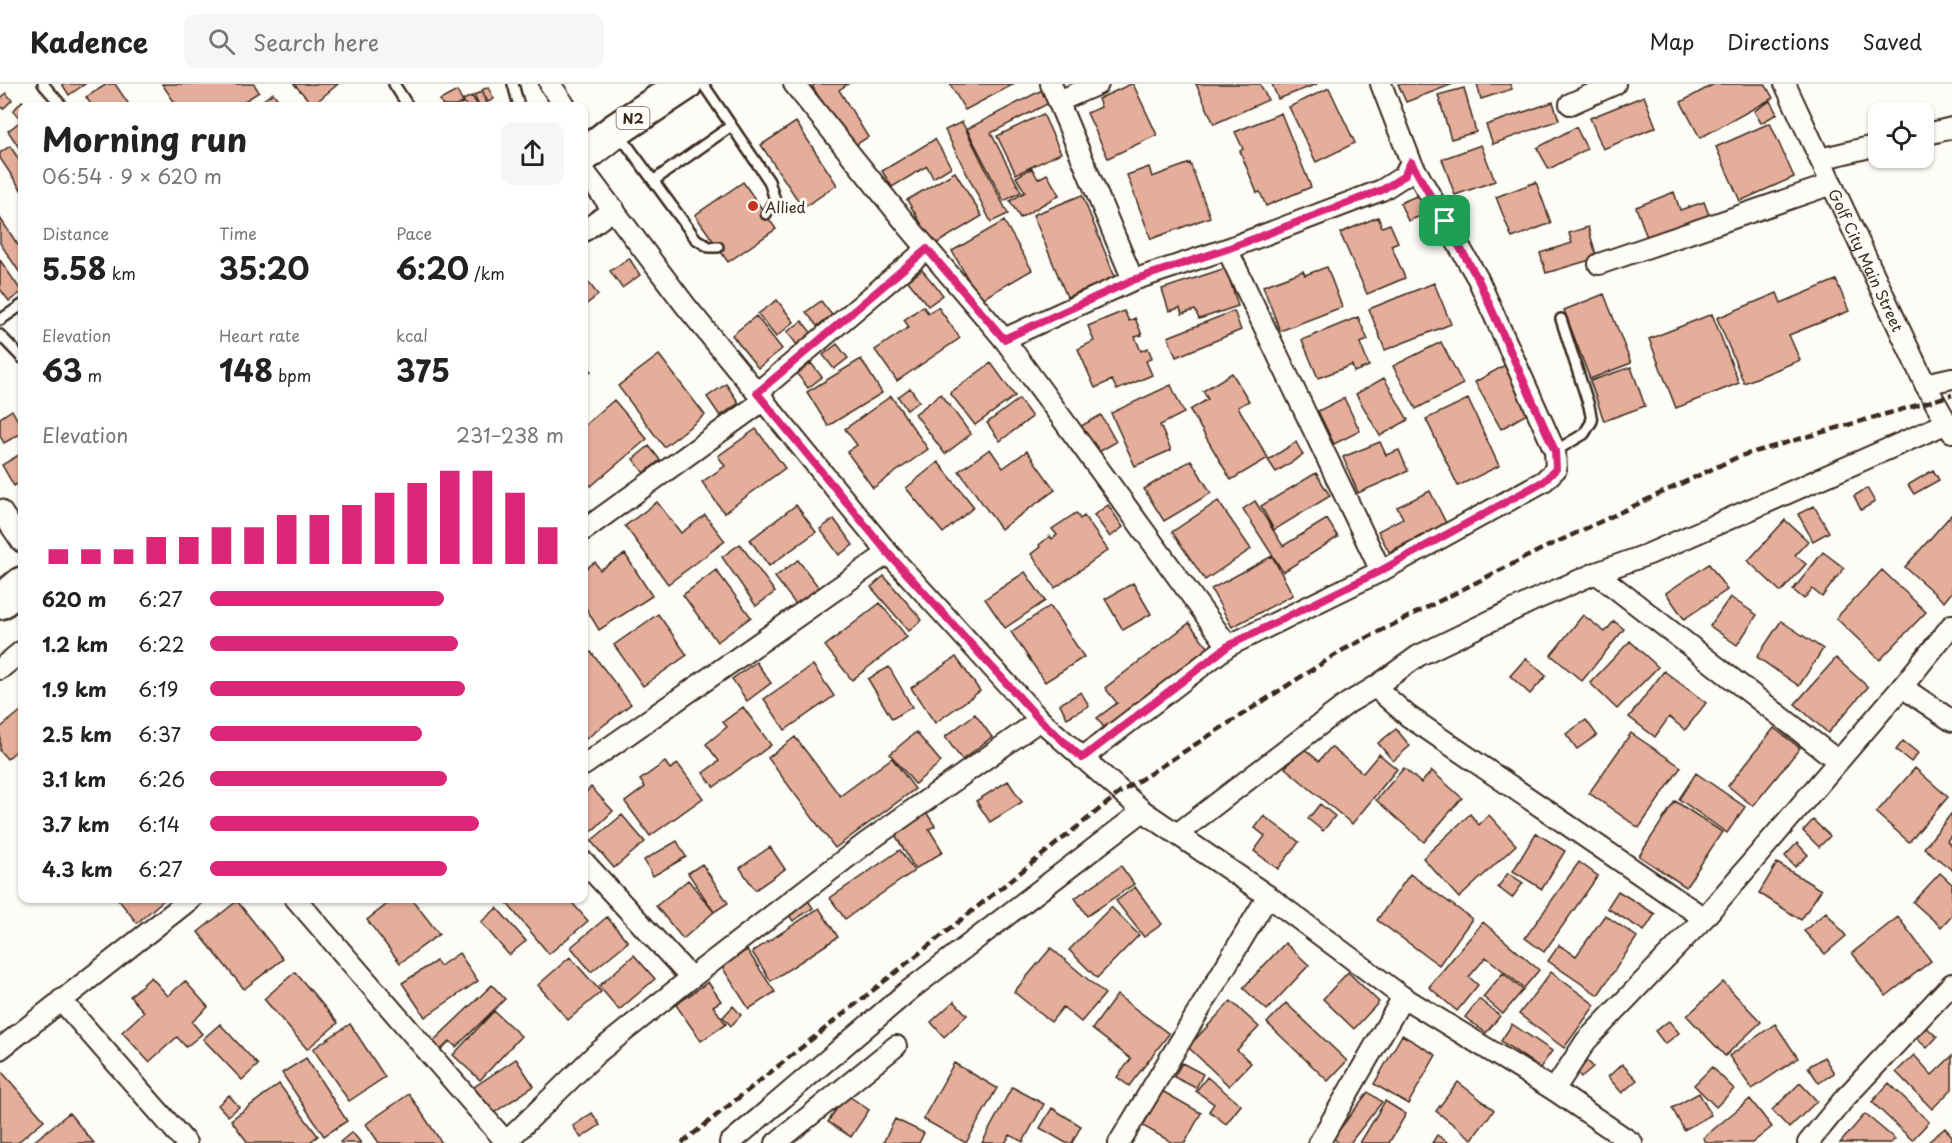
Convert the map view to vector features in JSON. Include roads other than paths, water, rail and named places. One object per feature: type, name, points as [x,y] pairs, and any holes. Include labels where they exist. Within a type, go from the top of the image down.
[{"type":"highway","name":"N2","points":[[592,148],[685,84]]},
{"type":"highway","points":[[0,602],[18,587]]},
{"type":"street","points":[[550,84],[562,102]]},
{"type":"street","points":[[1098,84],[1055,92],[1133,280]]},
{"type":"street","points":[[1082,758],[1228,646],[1382,570],[1544,481],[1556,469],[1555,451],[1478,279],[1411,162],[1381,84]]},
{"type":"street","points":[[1570,104],[1616,84]]},
{"type":"street","name":"Golf City Main Street","points":[[1785,84],[1925,384],[1950,427]]},
{"type":"street","points":[[801,87],[927,249],[1004,339],[1228,646]]},
{"type":"street","points":[[1934,132],[1952,128]]},
{"type":"street","points":[[592,148],[614,209],[685,304],[888,553],[1040,720],[1143,811],[1268,896],[1403,997],[1554,1090],[1631,1143]]},
{"type":"street","points":[[1820,159],[1868,148]]},
{"type":"street","points":[[1004,339],[1133,280],[1227,249],[1382,190],[1404,176],[1411,162]]},
{"type":"street","points":[[1599,264],[1832,184]]},
{"type":"street","points":[[588,228],[614,209]]},
{"type":"street","points":[[588,527],[760,397],[927,249]]},
{"type":"street","points":[[1227,249],[1382,570]]},
{"type":"street","points":[[1925,384],[1952,378]]},
{"type":"street","points":[[1177,834],[1348,703],[1418,656],[1596,573],[1667,546],[1950,427]]},
{"type":"street","points":[[0,510],[18,536]]},
{"type":"street","points":[[588,762],[888,553]]},
{"type":"street","points":[[1596,573],[1839,761]]},
{"type":"street","points":[[1554,1090],[1586,1041],[1704,918],[1902,687],[1952,625]]},
{"type":"street","points":[[0,669],[18,654]]},
{"type":"street","points":[[1375,687],[1408,716],[1704,918]]},
{"type":"street","points":[[1902,687],[1952,721]]},
{"type":"street","points":[[300,903],[506,1142],[596,1054],[691,978],[866,843],[1040,720]]},
{"type":"street","points":[[730,1143],[907,992],[1143,811]]},
{"type":"street","points":[[588,866],[691,978]]},
{"type":"street","points":[[1119,1143],[1268,896]]},
{"type":"street","points":[[0,1049],[186,903]]},
{"type":"street","points":[[1808,1143],[1844,1099],[1952,984]]},
{"type":"street","points":[[1318,1143],[1403,997]]},
{"type":"street","points":[[61,1000],[184,1142]]},
{"type":"street","points":[[776,1143],[896,1046]]},
{"type":"lane","points":[[44,84],[59,102]]},
{"type":"lane","points":[[394,84],[405,102]]},
{"type":"lane","points":[[513,84],[518,102]]},
{"type":"lane","points":[[703,84],[769,181],[775,200],[766,214]]},
{"type":"lane","points":[[653,181],[731,126]]},
{"type":"lane","points":[[592,148],[653,181],[696,239],[708,247],[718,248]]},
{"type":"lane","points":[[0,320],[18,308]]},
{"type":"lane","points":[[1555,451],[1584,434],[1592,422],[1561,319]]},
{"type":"lane","points":[[0,335],[18,354]]},
{"type":"railway","points":[[682,1143],[1121,792],[1343,650],[1540,550],[1740,456],[1952,395]]},
{"type":"place","name":"Allied","points":[[753,206]]}]
